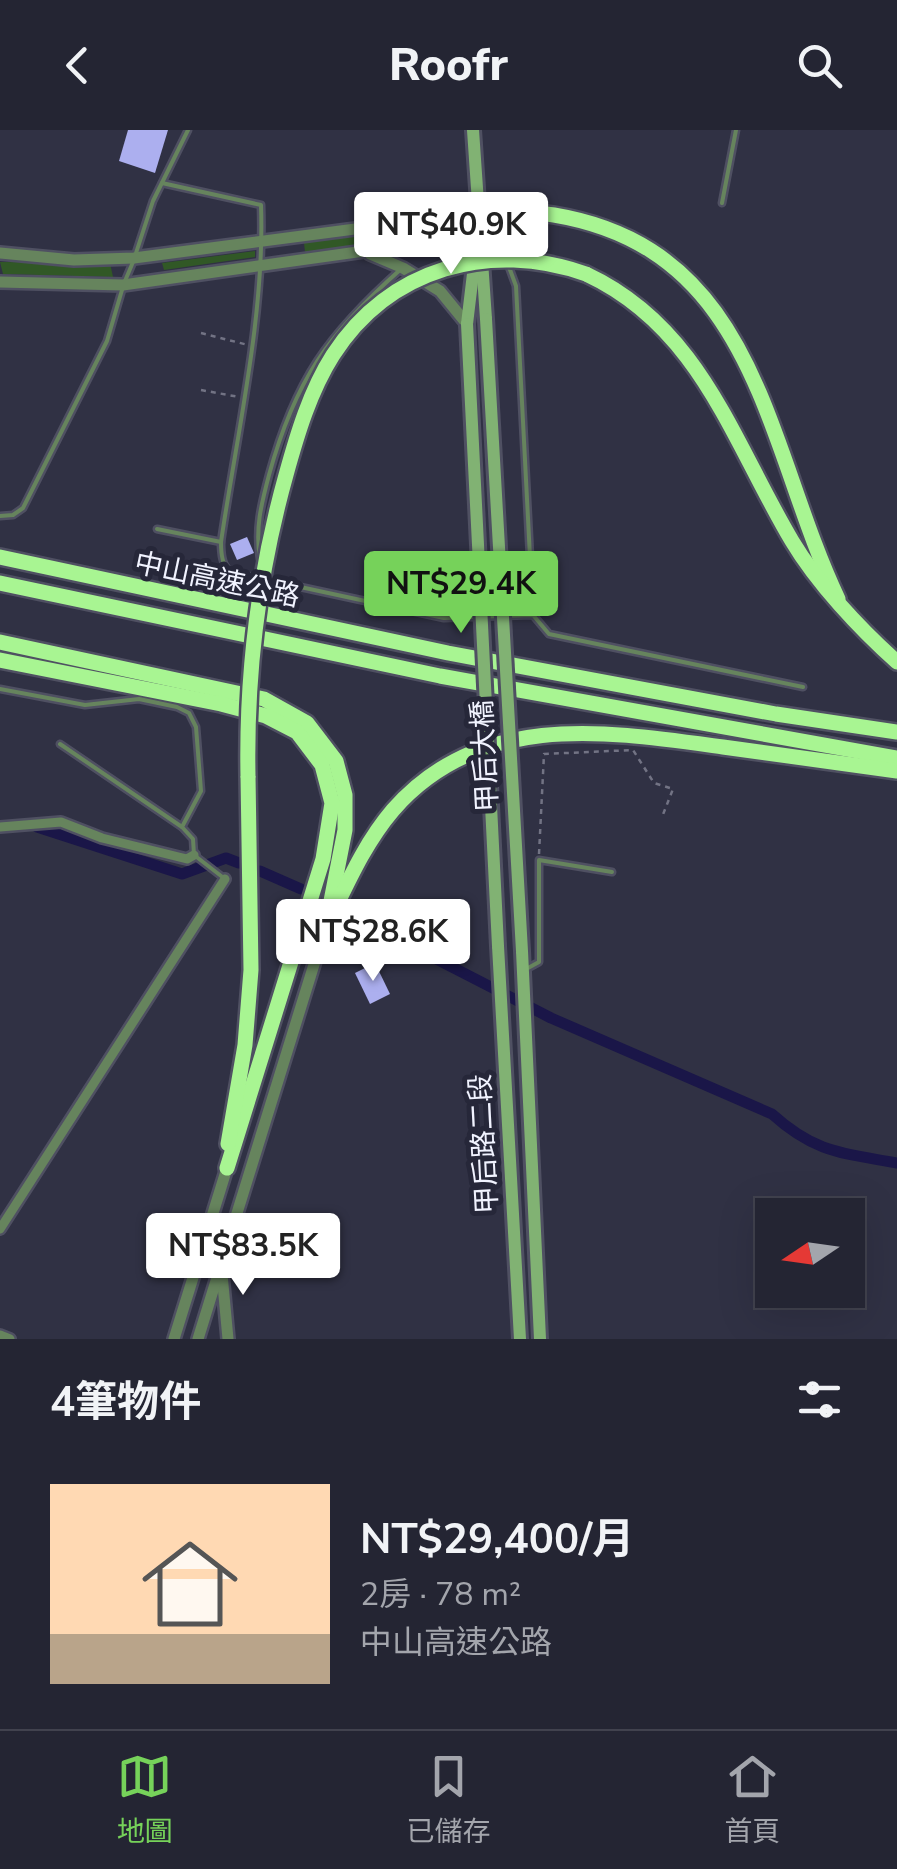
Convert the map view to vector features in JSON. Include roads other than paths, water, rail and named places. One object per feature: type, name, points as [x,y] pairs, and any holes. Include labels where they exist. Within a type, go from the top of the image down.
[{"type":"highway","points":[[477,213],[549,214],[599,226],[673,264],[704,294],[738,345],[752,375],[803,517],[838,599]]},
{"type":"highway","points":[[227,1168],[229,1128],[245,1045],[251,970],[248,698],[263,563],[299,428],[332,356],[384,297],[438,269],[480,260],[553,264],[586,274],[626,294],[648,311],[692,362],[792,542],[897,662]]},
{"type":"highway","name":"中山高速公路","points":[[0,558],[428,649],[757,711],[897,732]]},
{"type":"highway","name":"中山高速公路","points":[[0,582],[422,672],[897,758]]},
{"type":"highway","points":[[0,642],[264,699],[307,723],[336,761],[345,795],[345,830],[325,930]]},
{"type":"highway","points":[[0,660],[266,716],[297,732],[322,765],[332,803],[323,859],[227,1168]]},
{"type":"highway","points":[[325,930],[362,854],[396,808],[419,785],[454,762],[516,738],[564,733],[630,734],[897,771]]},
{"type":"main road","points":[[467,324],[478,235],[473,130]]},
{"type":"main road","name":"甲后大橋","points":[[478,235],[522,951]]},
{"type":"main road","name":"甲后大橋","points":[[467,324],[498,946]]},
{"type":"main road","name":"甲后路二段","points":[[498,946],[520,1339]]},
{"type":"main road","name":"甲后路二段","points":[[522,951],[540,1339]]},
{"type":"street","points":[[0,253],[74,260],[134,258],[477,213]]},
{"type":"street","points":[[0,282],[123,286],[478,235]]},
{"type":"street","points":[[366,252],[440,291],[467,324]]},
{"type":"street","points":[[0,827],[61,822],[102,838],[187,859],[194,855]]},
{"type":"street","points":[[0,1229],[225,879]]},
{"type":"street","points":[[198,1339],[325,930]]},
{"type":"street","points":[[174,1339],[227,1168]]},
{"type":"street","points":[[222,1264],[228,1339]]},
{"type":"street","points":[[0,1335],[10,1339]]},
{"type":"lane","points":[[0,516],[12,515],[22,508],[106,341],[162,183],[188,130]]},
{"type":"lane","points":[[722,204],[736,130]]},
{"type":"lane","points":[[162,183],[261,205],[261,267],[252,346],[221,542],[221,562],[229,572],[444,618],[534,615]]},
{"type":"lane","points":[[478,235],[501,240],[516,286],[534,615],[550,634],[803,687]]},
{"type":"lane","points":[[264,579],[257,525],[292,404],[318,355],[360,305],[402,268]]},
{"type":"lane","points":[[157,529],[221,542]]},
{"type":"lane","points":[[0,689],[85,704],[140,699],[177,706],[188,713],[196,727],[200,791],[182,827]]},
{"type":"lane","points":[[60,744],[182,827],[193,839],[194,855],[208,862],[225,879]]},
{"type":"lane","points":[[500,972],[522,972],[539,962],[539,860],[612,872]]},
{"type":"waterway","points":[[37,827],[182,874],[226,858],[239,863]]},
{"type":"waterway","points":[[260,871],[301,889]]},
{"type":"waterway","points":[[347,913],[551,1018],[772,1114],[816,1144],[897,1163]]}]
